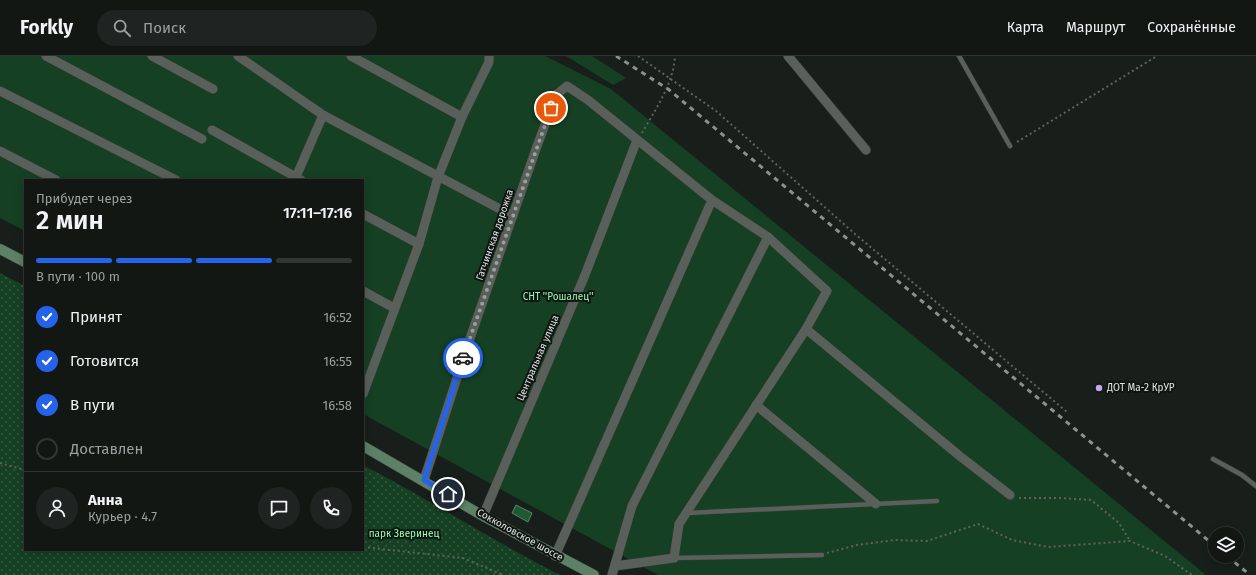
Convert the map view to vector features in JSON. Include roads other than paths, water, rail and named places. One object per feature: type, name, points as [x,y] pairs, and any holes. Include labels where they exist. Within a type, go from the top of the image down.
[{"type":"main road","points":[[0,249],[24,261]]},
{"type":"main road","name":"Сокколовское шоссе","points":[[364,447],[424,480],[483,516],[555,556],[594,575]]},
{"type":"street","points":[[46,56],[202,139]]},
{"type":"street","points":[[152,56],[213,89]]},
{"type":"street","points":[[238,56],[323,115],[513,216]]},
{"type":"street","points":[[351,56],[462,117]]},
{"type":"street","points":[[364,391],[419,244],[438,177],[462,117],[490,62],[489,56]]},
{"type":"street","points":[[788,56],[866,150]]},
{"type":"street","name":"Гатчинская дорожка","points":[[424,480],[467,347],[556,95],[567,86],[637,140]]},
{"type":"street","points":[[0,90],[174,179]]},
{"type":"street","points":[[212,130],[299,178],[323,115]]},
{"type":"street","points":[[637,140],[712,200],[768,237],[827,291],[806,329],[679,524],[674,558],[614,571],[632,506],[768,237]]},
{"type":"street","name":"Центральная улица","points":[[483,516],[585,274],[637,140]]},
{"type":"street","points":[[0,151],[54,179]]},
{"type":"street","points":[[555,556],[712,200]]},
{"type":"street","points":[[364,215],[419,244]]},
{"type":"street","points":[[364,292],[394,308]]},
{"type":"street","points":[[806,329],[961,457],[1010,495]]},
{"type":"street","points":[[756,405],[876,504]]},
{"type":"lane","points":[[959,56],[1010,146]]},
{"type":"lane","points":[[1213,459],[1242,475],[1256,486]]},
{"type":"lane","points":[[686,513],[937,501]]},
{"type":"lane","points":[[674,558],[822,555]]},
{"type":"water","points":[[516,505],[532,513],[528,522],[512,513]]},
{"type":"railway","points":[[616,56],[668,89],[1208,540]]},
{"type":"railway","points":[[1235,563],[1250,575]]},
{"type":"place","name":"ДОТ Ма-2 КрУР","points":[[1099,388]]},
{"type":"park label","name":"СНТ ''Рошалец''","points":[[558,297]]},
{"type":"park label","name":"парк Зверинец","points":[[404,534]]}]
